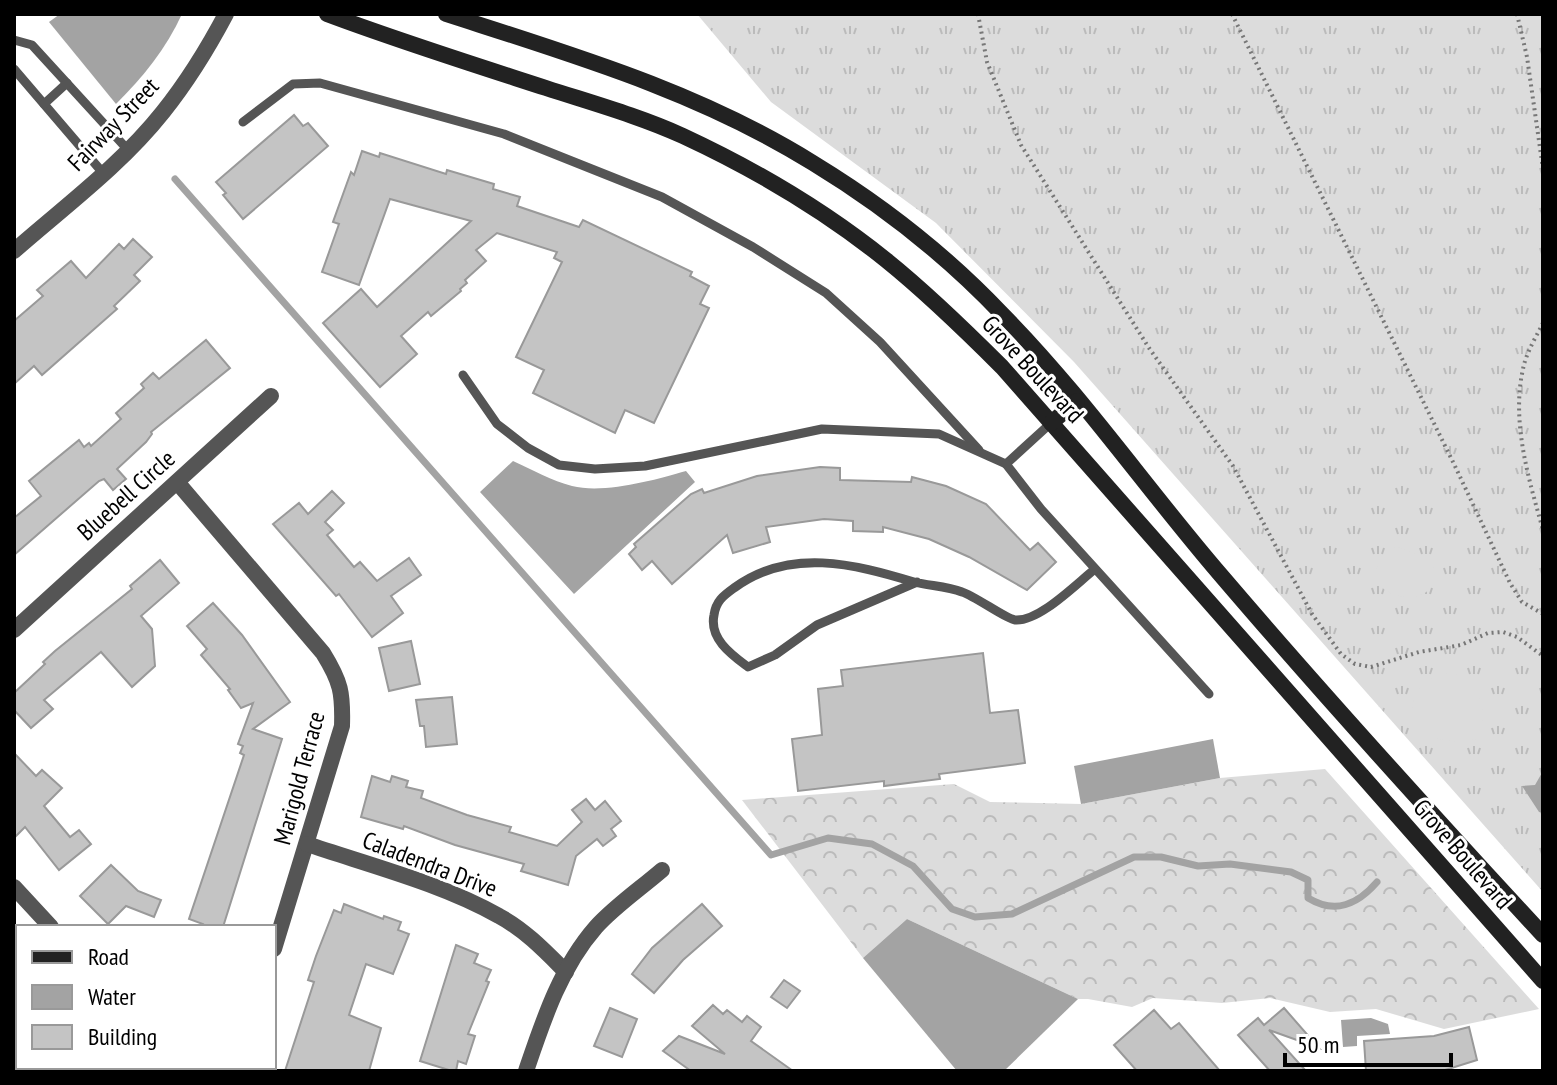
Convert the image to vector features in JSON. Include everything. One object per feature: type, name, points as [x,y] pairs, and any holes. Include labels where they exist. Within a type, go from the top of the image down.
[{"type":"street","name":"Fairway Street","points":[[14,251],[128,150],[161,114],[185,83],[226,14]]},
{"type":"street","name":"Grove Boulevard","points":[[327,14],[388,37],[630,115],[683,136],[754,172],[824,216],[907,278],[943,308],[1002,367],[1543,981]]},
{"type":"street","name":"Grove Boulevard","points":[[446,14],[668,88],[720,111],[815,163],[896,219],[971,283],[1031,345],[1219,573],[1436,820],[1543,935]]},
{"type":"street","name":"Bluebell Circle","points":[[14,630],[271,396]]},
{"type":"street","points":[[1051,423],[1077,401]]},
{"type":"street","name":"Marigold Terrace","points":[[177,482],[323,653],[338,678],[343,704],[342,726],[276,943]]},
{"type":"street","name":"Caladendra Drive","points":[[307,844],[461,897],[500,916],[530,936],[566,972]]},
{"type":"street","points":[[526,1071],[546,1011],[566,972],[597,927],[662,870]]},
{"type":"street","points":[[14,887],[49,925]]},
{"type":"lane","points":[[14,40],[32,45],[128,150]]},
{"type":"lane","points":[[14,69],[103,173]]},
{"type":"lane","points":[[44,104],[67,83]]},
{"type":"lane","points":[[243,122],[293,84],[320,83],[504,134],[662,197],[753,247],[826,293],[880,342],[979,450]]},
{"type":"lane","points":[[463,375],[497,424],[528,448],[559,465],[595,469],[645,466],[822,429],[939,434],[979,450],[1006,464],[1041,509],[1209,694]]},
{"type":"lane","points":[[1006,464],[1051,423]]},
{"type":"lane","points":[[917,582],[817,625],[775,655],[748,667],[722,647],[713,619],[718,599],[748,577],[793,563],[832,562],[877,569],[917,582],[961,591],[1013,620],[1035,617],[1095,569]]},
{"type":"path","points":[[978,14],[987,62],[1021,145],[1149,348],[1233,466],[1312,614],[1341,654],[1355,664],[1371,667],[1419,652],[1461,645],[1488,633],[1503,632],[1517,637],[1543,656]]},
{"type":"path","points":[[1232,14],[1510,583],[1522,602],[1543,614]]},
{"type":"path","points":[[1517,14],[1530,72],[1543,169]]},
{"type":"path","points":[[1543,323],[1523,367],[1520,389],[1521,432],[1527,473],[1543,530]]},
{"type":"green space","points":[[697,14],[1543,14],[1543,892],[1074,362],[936,223],[771,102]]},
{"type":"green space","points":[[1398,547],[1416,554],[1433,567],[1434,582],[1427,591],[1416,596],[1403,596],[1390,593],[1380,586],[1376,576],[1379,563],[1387,552]]},
{"type":"green space","points":[[1450,673],[1466,679],[1477,692],[1483,717],[1476,739],[1460,741],[1434,737],[1414,721],[1413,702],[1420,688],[1432,678]]},
{"type":"green space","points":[[1325,769],[1539,1009],[1444,1029],[1376,1009],[1330,1012],[1270,998],[1222,1003],[1153,998],[1132,1007],[1078,999],[907,919],[863,958],[742,800],[954,784],[990,802],[1081,804],[1220,778]]},
{"type":"water","points":[[60,14],[182,14],[153,62],[116,104],[49,22]]},
{"type":"water","points":[[513,461],[557,481],[585,488],[629,485],[686,471],[695,482],[574,594],[480,492]]},
{"type":"water","points":[[1213,739],[1220,778],[1081,804],[1074,766]]},
{"type":"water","points":[[1543,771],[1543,813],[1539,812],[1522,786],[1535,785]]},
{"type":"water","points":[[907,919],[1078,999],[1004,1071],[957,1071],[863,958]]},
{"type":"water","points":[[1371,1018],[1388,1024],[1390,1034],[1357,1036],[1357,1046],[1343,1047],[1341,1020]]},
{"type":"building","points":[[294,115],[303,126],[308,123],[328,146],[243,219],[216,182]]},
{"type":"building","points":[[362,151],[379,157],[380,153],[446,174],[447,170],[494,184],[493,189],[520,197],[517,206],[579,227],[583,220],[692,272],[690,276],[709,286],[700,304],[709,308],[654,423],[625,410],[615,433],[533,393],[544,370],[516,357],[562,262],[554,258],[557,252],[497,233],[476,250],[486,261],[465,280],[467,283],[461,291],[431,316],[428,312],[401,336],[417,354],[380,387],[323,323],[361,289],[377,307],[471,221],[390,199],[359,285],[322,272],[339,224],[333,222]]},
{"type":"building","points":[[133,239],[152,257],[134,275],[140,281],[114,306],[117,309],[42,375],[34,366],[14,384],[14,321],[43,296],[37,290],[71,261],[86,278],[119,244],[124,249]]},
{"type":"building","points":[[206,340],[230,368],[151,432],[146,442],[117,469],[126,479],[113,490],[104,479],[99,481],[14,555],[14,518],[41,496],[29,481],[79,440],[84,447],[89,443],[91,446],[121,419],[116,413],[144,388],[141,384],[153,373],[159,379]]},
{"type":"building","points":[[820,467],[840,468],[840,480],[911,482],[912,477],[946,486],[986,504],[1030,550],[1038,543],[1056,562],[1027,590],[969,557],[929,539],[883,527],[883,532],[853,531],[853,521],[824,519],[766,527],[770,542],[733,553],[727,535],[672,584],[652,561],[642,570],[629,554],[636,547],[634,544],[691,494],[702,489],[704,493],[757,476]]},
{"type":"building","points":[[332,491],[344,503],[325,522],[333,530],[327,535],[354,567],[360,562],[377,581],[409,558],[421,575],[391,596],[403,613],[372,637],[339,594],[336,596],[273,524],[299,503],[308,514]]},
{"type":"building","points":[[160,560],[179,583],[141,616],[152,629],[155,666],[132,687],[101,652],[44,700],[53,709],[31,728],[14,710],[14,693],[55,651],[132,589],[130,586]]},
{"type":"building","points":[[213,603],[242,635],[290,702],[253,729],[282,739],[224,925],[203,925],[189,919],[244,755],[240,753],[243,746],[238,744],[253,703],[241,708],[230,689],[201,655],[207,649],[187,626]]},
{"type":"building","points":[[411,641],[420,684],[389,691],[379,648]]},
{"type":"building","points":[[983,653],[990,713],[1018,710],[1025,763],[939,774],[940,779],[884,786],[884,781],[798,791],[792,739],[822,735],[818,689],[843,686],[841,670]]},
{"type":"building","points":[[452,697],[457,744],[426,747],[424,726],[420,726],[416,700]]},
{"type":"building","points":[[14,753],[36,776],[42,770],[62,788],[44,806],[70,837],[79,830],[91,844],[59,870],[25,827],[14,838]]},
{"type":"building","points":[[372,776],[390,782],[392,776],[408,781],[406,787],[423,791],[421,798],[511,827],[509,832],[557,846],[582,822],[572,810],[586,799],[595,810],[605,801],[621,821],[611,829],[616,836],[603,846],[597,839],[576,856],[568,885],[521,871],[524,864],[455,845],[404,826],[403,829],[361,817]]},
{"type":"building","points":[[111,865],[138,891],[161,900],[154,917],[126,906],[108,924],[80,896]]},
{"type":"building","points":[[344,904],[383,919],[384,916],[401,922],[398,930],[409,934],[393,974],[366,964],[349,1015],[381,1028],[369,1071],[285,1071],[314,982],[308,980],[316,956],[334,910],[341,913]]},
{"type":"building","points":[[702,904],[722,926],[683,960],[654,993],[632,974],[652,948]]},
{"type":"building","points":[[456,945],[478,954],[474,963],[491,970],[468,1034],[475,1036],[466,1064],[458,1061],[456,1071],[452,1071],[420,1061]]},
{"type":"building","points":[[784,980],[800,991],[787,1008],[771,997]]},
{"type":"building","points":[[713,1005],[723,1014],[727,1010],[742,1022],[747,1016],[761,1027],[751,1041],[793,1071],[691,1071],[663,1051],[679,1036],[725,1054],[692,1026]]},
{"type":"building","points":[[610,1008],[637,1019],[622,1057],[594,1046]]},
{"type":"building","points":[[1284,1008],[1319,1048],[1269,1030],[1306,1071],[1270,1071],[1238,1035],[1258,1018],[1264,1025]]},
{"type":"building","points":[[1154,1010],[1171,1029],[1179,1023],[1220,1071],[1137,1071],[1114,1045]]},
{"type":"building","points":[[1469,1027],[1477,1060],[1442,1071],[1366,1071],[1364,1041],[1434,1036]]},
{"type":"waterway","points":[[175,179],[771,855],[828,838],[872,844],[913,866],[952,909],[975,917],[1012,914],[1134,857],[1161,857],[1198,866],[1230,864],[1291,872],[1308,880],[1308,898],[1328,906],[1346,905],[1377,882]]}]
